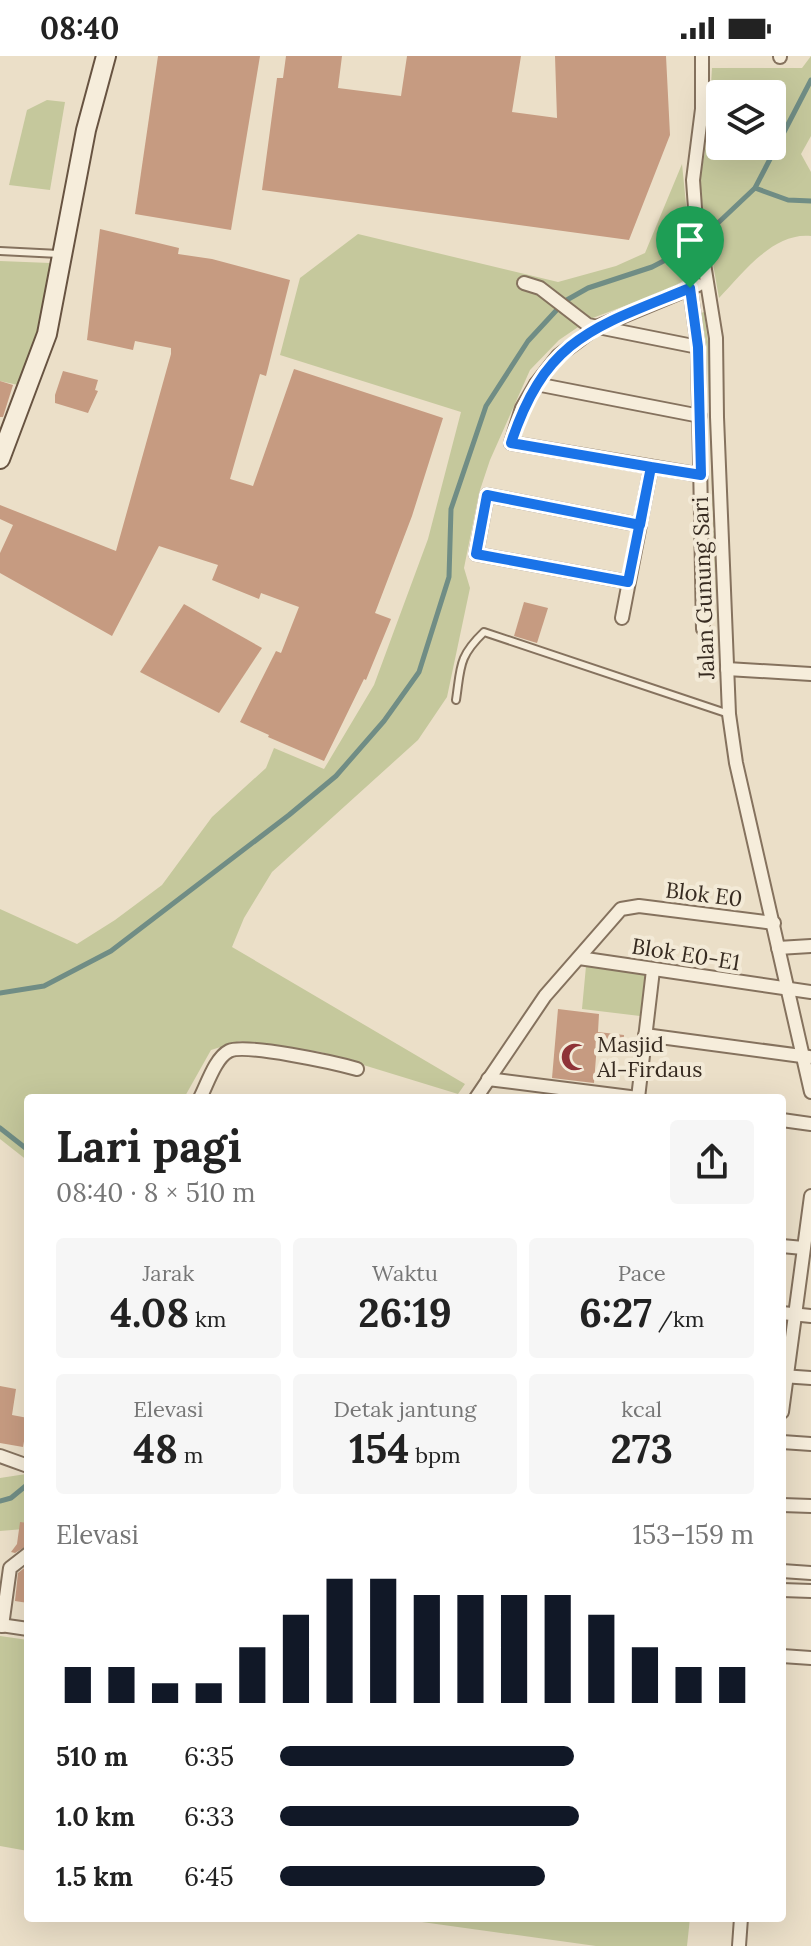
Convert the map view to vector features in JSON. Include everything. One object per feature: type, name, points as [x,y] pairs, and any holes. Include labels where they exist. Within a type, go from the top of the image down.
[{"type":"street","points":[[0,459],[47,334],[86,130],[106,56]]},
{"type":"street","name":"Jalan Gunung Sari","points":[[702,56],[702,109],[693,180],[716,338],[729,714],[736,763],[787,989],[807,1057],[811,1092]]},
{"type":"street","points":[[701,475],[511,443],[522,408],[558,356],[597,327],[708,281]]},
{"type":"street","points":[[524,283],[540,288],[581,320],[597,327],[698,347]]},
{"type":"street","points":[[690,288],[698,347],[703,629]]},
{"type":"street","points":[[536,384],[700,416]]},
{"type":"street","points":[[622,618],[651,467]]},
{"type":"street","points":[[628,582],[476,554],[487,495],[640,525]]},
{"type":"street","points":[[727,669],[811,674]]},
{"type":"street","name":"Blok E0","points":[[579,958],[615,913],[630,906],[774,923]]},
{"type":"street","points":[[778,948],[811,946]]},
{"type":"street","points":[[479,1094],[526,1020],[579,958]]},
{"type":"street","name":"Blok E0-E1","points":[[579,958],[811,992]]},
{"type":"street","points":[[638,1094],[653,970]]},
{"type":"street","points":[[645,1035],[807,1057]]},
{"type":"street","points":[[202,1094],[221,1058],[234,1049],[303,1057],[357,1069]]},
{"type":"street","points":[[488,1079],[606,1094]]},
{"type":"street","points":[[786,1121],[811,1124]]},
{"type":"street","points":[[786,1346],[788,1314],[811,1196]]},
{"type":"street","points":[[786,1246],[803,1248]]},
{"type":"street","points":[[788,1314],[811,1316]]},
{"type":"street","points":[[786,1377],[811,1378]]},
{"type":"street","points":[[786,1442],[811,1444]]},
{"type":"street","points":[[0,1456],[23,1464]]},
{"type":"street","points":[[0,1463],[23,1464]]},
{"type":"street","points":[[786,1505],[811,1506]]},
{"type":"street","points":[[0,1560],[24,1559]]},
{"type":"street","points":[[24,1560],[10,1568],[1,1626],[24,1629]]},
{"type":"street","points":[[786,1571],[811,1573]]},
{"type":"street","points":[[786,1590],[811,1591]]},
{"type":"street","points":[[786,1656],[811,1658]]},
{"type":"street","points":[[739,1946],[741,1922]]},
{"type":"lane","points":[[0,251],[63,254]]},
{"type":"lane","points":[[456,700],[462,659],[468,647],[484,632],[729,714]]},
{"type":"green space","points":[[811,56],[811,136],[801,154],[811,172],[811,236],[797,236],[772,247],[719,298],[699,184],[706,146],[706,160],[786,160],[786,80],[711,80],[712,68],[802,68]]},
{"type":"green space","points":[[47,100],[65,102],[50,190],[9,185],[27,110]]},
{"type":"green space","points":[[682,164],[697,272],[670,289],[590,319],[559,340],[530,370],[490,460],[479,493],[464,568],[470,588],[447,697],[418,740],[272,872],[244,918],[232,947],[465,1084],[458,1094],[321,1052],[240,1041],[211,1050],[186,1094],[24,1094],[24,1158],[0,1139],[0,909],[77,944],[162,885],[212,817],[266,768],[274,748],[324,769],[374,685],[428,539],[461,412],[280,355],[300,278],[358,234],[558,282],[616,266],[645,253]]},
{"type":"green space","points":[[0,261],[50,263],[52,268],[36,340],[18,385],[0,381]]},
{"type":"green space","points":[[704,312],[709,349],[717,641],[707,348],[701,313]]},
{"type":"green space","points":[[586,966],[645,974],[640,1016],[582,1009]]},
{"type":"green space","points":[[24,1474],[24,1529],[0,1531],[0,1478]]},
{"type":"green space","points":[[0,1636],[24,1639],[24,1850],[0,1846]]},
{"type":"green space","points":[[422,1922],[690,1922],[687,1946],[596,1946]]},
{"type":"building","points":[[158,56],[260,56],[231,230],[135,214]]},
{"type":"building","points":[[286,56],[342,56],[338,88],[401,96],[407,56],[521,56],[512,112],[557,118],[555,56],[666,56],[670,135],[629,240],[262,190],[277,78],[283,78]]},
{"type":"building","points":[[100,229],[179,248],[178,254],[212,259],[290,280],[266,376],[260,374],[230,479],[253,486],[294,369],[443,418],[412,516],[375,613],[391,619],[366,680],[324,761],[240,722],[276,651],[281,653],[299,607],[261,593],[259,599],[212,580],[218,565],[159,546],[112,636],[0,573],[0,553],[13,525],[0,519],[0,505],[116,551],[171,348],[135,341],[133,350],[87,340]]},
{"type":"building","points":[[63,371],[98,380],[95,390],[98,391],[88,413],[55,403]]},
{"type":"building","points":[[0,381],[13,385],[3,417],[0,417]]},
{"type":"building","points":[[524,602],[548,608],[537,643],[514,636]]},
{"type":"building","points":[[184,604],[262,648],[219,713],[140,672]]},
{"type":"building","name":"Masjid Al-Firdaus","points":[[558,1009],[599,1014],[598,1032],[624,1035],[623,1047],[597,1044],[594,1083],[552,1078]]},
{"type":"building","points":[[0,1386],[16,1389],[12,1415],[24,1417],[24,1441],[23,1447],[0,1443]]},
{"type":"building","points":[[20,1522],[24,1522],[24,1547],[11,1552],[17,1544]]},
{"type":"building","points":[[24,1568],[24,1602],[15,1601],[18,1573]]},
{"type":"waterway","points":[[0,993],[44,986],[111,951],[336,776],[384,721],[419,672],[449,577],[451,509],[486,406],[528,341],[565,301],[588,288],[652,267],[677,254],[719,222],[755,188],[811,80]]},
{"type":"waterway","points":[[755,188],[788,200],[811,201]]},
{"type":"waterway","points":[[0,1128],[24,1147]]},
{"type":"waterway","points":[[0,1501],[11,1498],[24,1487]]},
{"type":"place","name":"Masjid Al-Firdaus","points":[[575,1057]]},
{"type":"route","points":[[690,288],[597,327],[558,356],[522,408],[511,443],[651,467],[640,525],[487,495],[476,554],[628,582],[640,525],[651,467],[701,475],[698,347],[690,288]]}]
